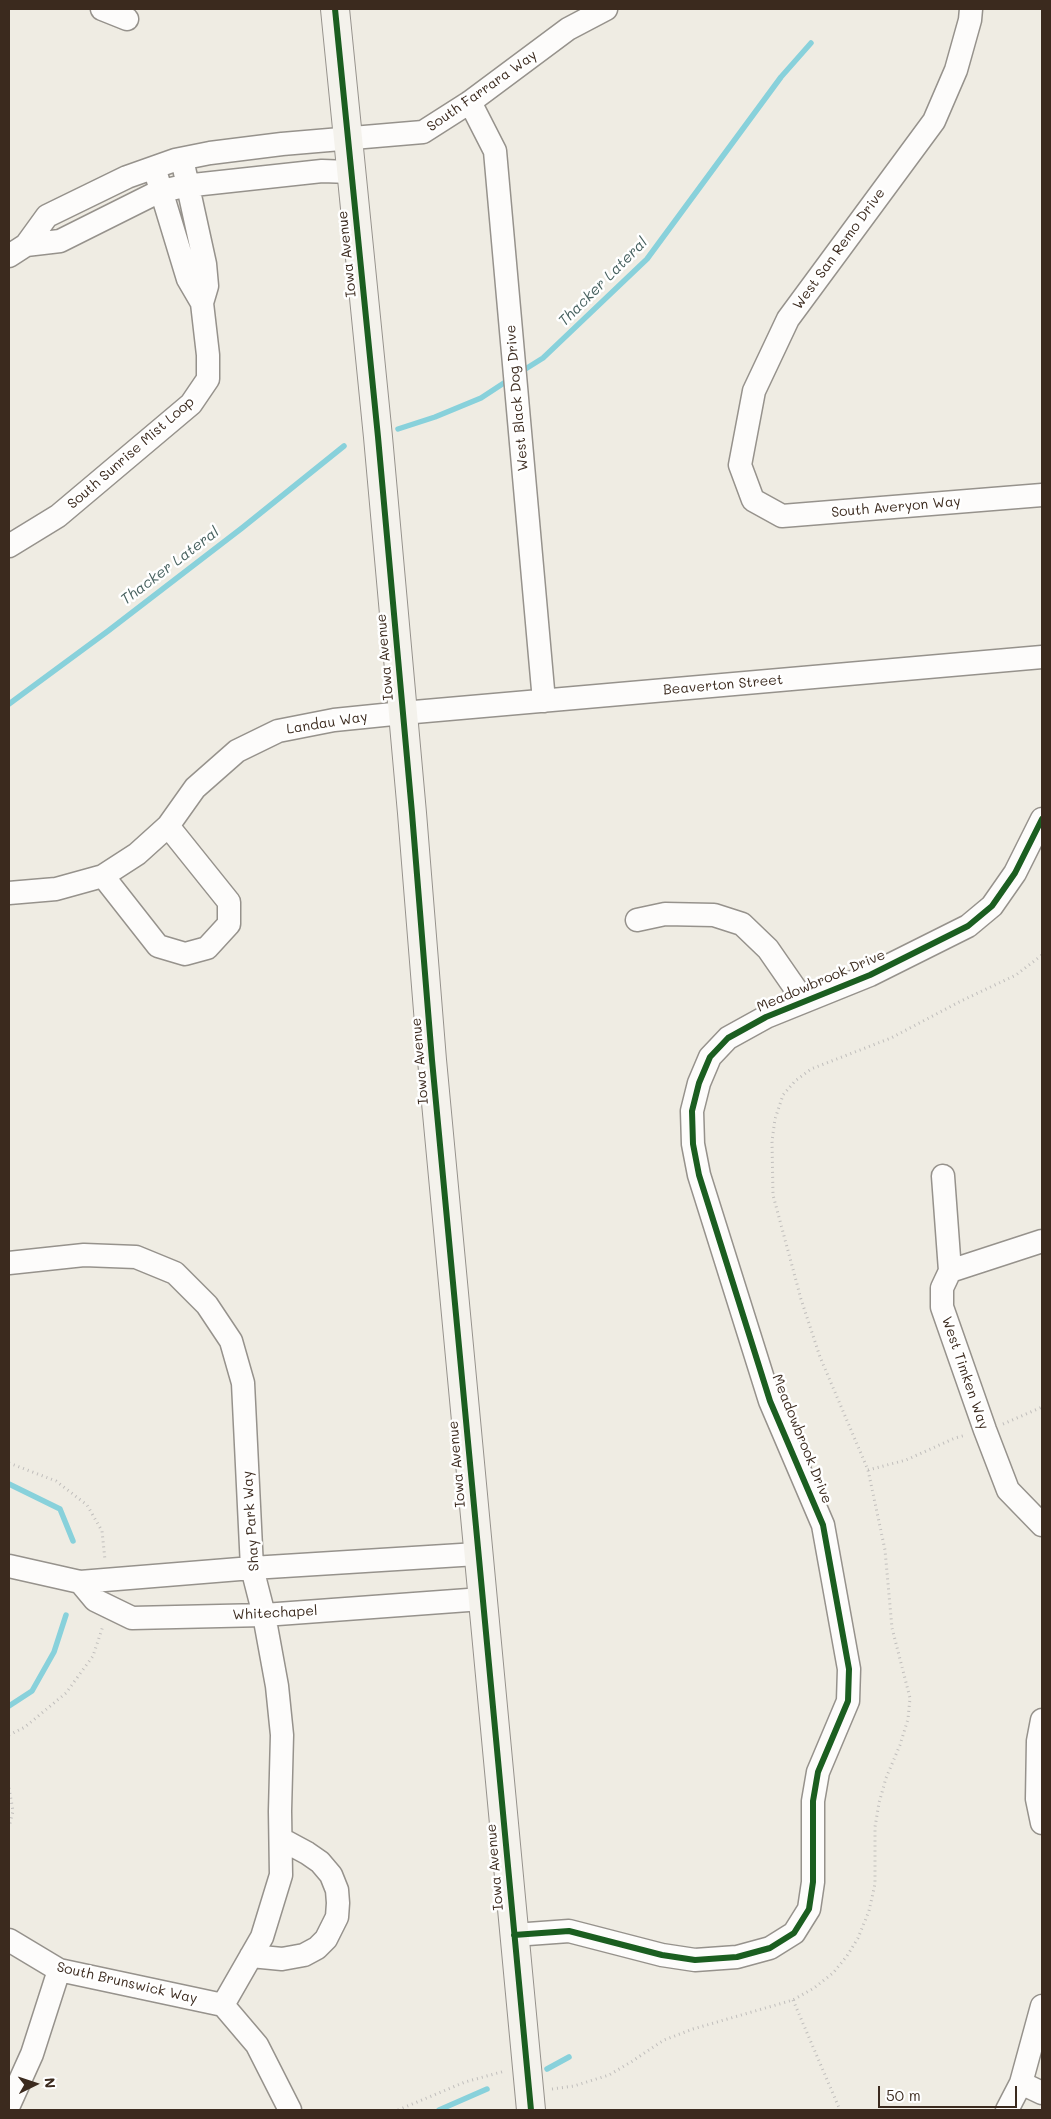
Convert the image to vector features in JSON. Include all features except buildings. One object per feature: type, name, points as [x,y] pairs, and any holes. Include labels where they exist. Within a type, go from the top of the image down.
[{"type":"street","points":[[102,9],[127,18]]},
{"type":"street","name":"Iowa Avenue","points":[[335,9],[378,437],[434,1080],[531,2110]]},
{"type":"street","name":"South Farrara Way","points":[[17,250],[47,216],[127,177],[182,159],[210,152],[423,132],[470,102],[568,29],[606,9]]},
{"type":"street","name":"West San Remo Drive","points":[[753,500],[740,465],[754,391],[788,319],[934,120],[956,70],[971,9]]},
{"type":"street","name":"West Black Dog Drive","points":[[470,102],[495,151],[544,701]]},
{"type":"street","name":"South Sunrise Mist Loop","points":[[9,546],[58,516],[191,404],[208,379],[208,355],[202,303],[206,286],[205,264],[182,159]]},
{"type":"street","name":"South Sunrise Mist Loop","points":[[154,168],[188,280],[202,303]]},
{"type":"street","points":[[17,250],[60,241],[123,208],[162,191],[188,186],[322,171],[351,172]]},
{"type":"street","name":"South Averyon Way","points":[[753,500],[782,516],[1042,495]]},
{"type":"street","name":"Beaverton Street","points":[[403,713],[1042,657]]},
{"type":"street","name":"Landau Way","points":[[9,893],[56,889],[103,876],[137,854],[168,826],[195,788],[238,750],[278,731],[334,720],[403,713]]},
{"type":"street","name":"Meadowbrook Drive","points":[[514,1934],[569,1931],[662,1955],[695,1960],[737,1957],[770,1948],[794,1933],[809,1909],[813,1882],[813,1801],[818,1772],[848,1701],[849,1669],[823,1526],[770,1401],[761,1373],[699,1174],[693,1144],[692,1111],[699,1083],[710,1057],[728,1038],[804,1001],[870,975],[968,926],[992,906],[1011,879],[1042,819]]},
{"type":"street","points":[[103,876],[158,946],[185,954],[207,948],[229,924],[229,902],[168,826]]},
{"type":"street","points":[[637,920],[665,914],[714,915],[742,924],[768,949],[804,1001]]},
{"type":"street","name":"West Timken Way","points":[[943,1176],[950,1271],[942,1288],[942,1307],[1008,1490],[1042,1525]]},
{"type":"street","points":[[950,1271],[1042,1241]]},
{"type":"street","name":"Shay Park Way","points":[[9,1263],[84,1255],[136,1257],[175,1273],[207,1304],[231,1341],[243,1383],[252,1568],[264,1615],[277,1686],[282,1735],[281,1875],[262,1937],[223,2005]]},
{"type":"street","points":[[9,1566],[80,1582],[252,1568],[478,1554]]},
{"type":"street","name":"Whitechapel","points":[[80,1582],[95,1600],[132,1618],[264,1615],[482,1599]]},
{"type":"street","points":[[1042,1720],[1038,1741],[1037,1799],[1042,1823]]},
{"type":"street","points":[[251,1956],[282,1959],[304,1955],[317,1948],[326,1939],[337,1917],[338,1903],[331,1875],[320,1862],[307,1852],[281,1839]]},
{"type":"street","name":"South Brunswick Way","points":[[9,1940],[59,1970],[223,2005]]},
{"type":"street","points":[[9,2105],[32,2054],[59,1970]]},
{"type":"street","points":[[223,2005],[257,2045],[290,2110]]},
{"type":"street","points":[[1007,2110],[1021,2083],[1042,2006]]},
{"type":"street","points":[[1021,2083],[1042,2093]]},
{"type":"path","points":[[868,1470],[899,1463],[955,1438],[1011,1422],[1042,1407]]},
{"type":"path","points":[[9,1788],[13,1811],[9,1827]]},
{"type":"path","points":[[793,2000],[840,2110]]},
{"type":"path","points":[[398,2110],[465,2082],[499,2071],[527,2070]]},
{"type":"waterway","name":"Thacker Lateral","points":[[519,373],[543,358],[647,259],[781,77],[811,43]]},
{"type":"waterway","name":"Thacker Lateral","points":[[398,429],[435,417],[481,398],[510,379]]},
{"type":"waterway","name":"Thacker Lateral","points":[[9,704],[242,528],[344,446]]},
{"type":"waterway","name":"Thacker Lateral","points":[[9,1484],[60,1509],[73,1541]]},
{"type":"waterway","name":"Thacker Lateral","points":[[9,1706],[32,1691],[54,1652],[66,1615]]},
{"type":"waterway","points":[[547,2069],[569,2057]]},
{"type":"waterway","points":[[439,2110],[487,2089]]},
{"type":"cycle path","points":[[335,9],[378,437],[432,1060],[531,2110]]},
{"type":"cycle path","points":[[514,1935],[569,1931],[662,1955],[695,1960],[737,1957],[770,1948],[794,1933],[809,1909],[813,1882],[813,1801],[818,1772],[848,1701],[849,1669],[823,1525],[770,1401],[699,1175],[693,1144],[692,1111],[699,1083],[710,1057],[728,1038],[766,1017],[870,975],[968,926],[992,906],[1015,873],[1042,819]]}]
